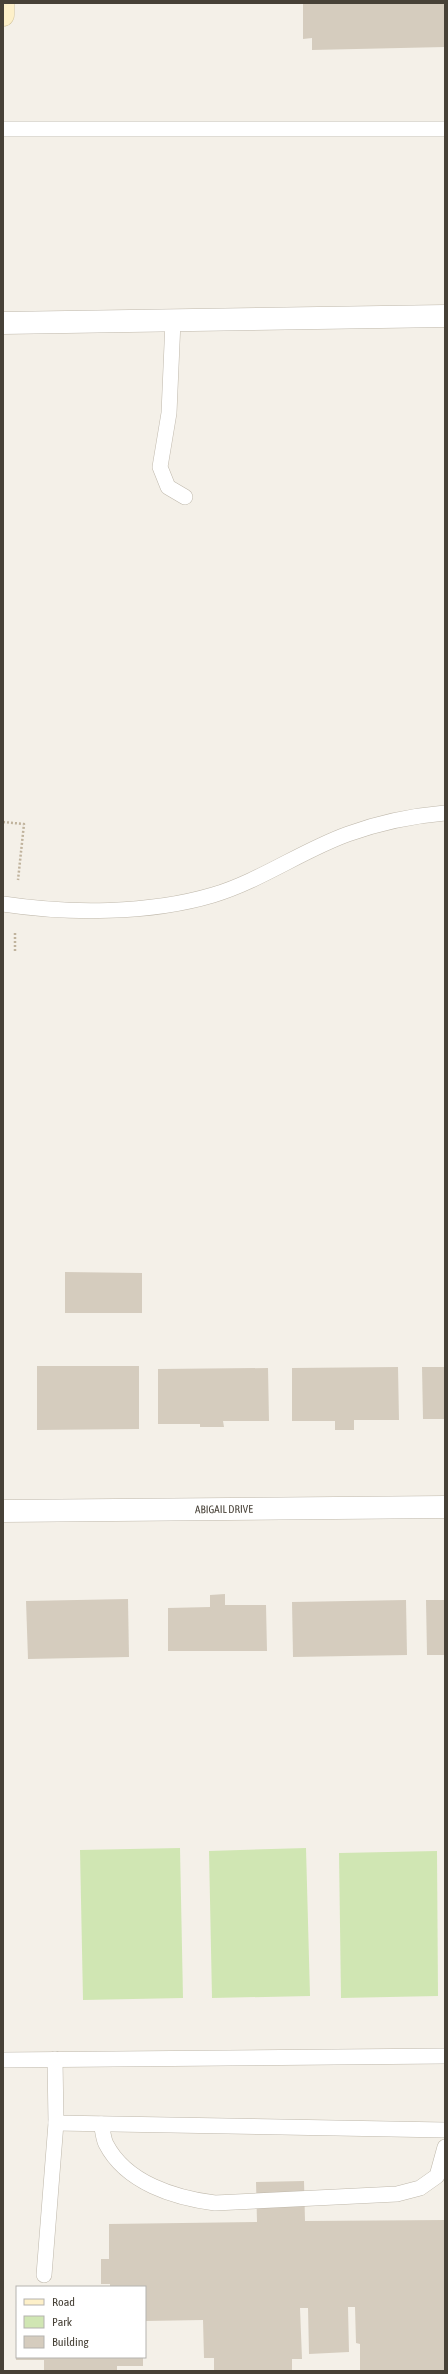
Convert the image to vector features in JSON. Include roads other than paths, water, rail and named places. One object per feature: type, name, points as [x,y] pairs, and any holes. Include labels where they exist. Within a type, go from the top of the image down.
[{"type":"main road","points":[[3,3],[3,15]]},
{"type":"street","points":[[3,323],[445,316]]},
{"type":"street","name":"ABIGAIL DRIVE","points":[[3,1511],[445,1507]]},
{"type":"lane","points":[[3,129],[445,129]]},
{"type":"lane","points":[[173,321],[169,413],[160,467],[168,487],[184,497]]},
{"type":"lane","points":[[3,904],[68,910],[164,906],[214,895],[285,865],[347,834],[406,816],[445,813]]},
{"type":"lane","points":[[3,2060],[445,2056]]},
{"type":"lane","points":[[44,2275],[56,2123],[55,2059]]},
{"type":"lane","points":[[56,2123],[445,2130]]},
{"type":"lane","points":[[101,2124],[106,2144],[123,2168],[148,2183],[186,2200],[215,2203],[397,2194],[420,2188],[437,2176],[445,2147]]}]
